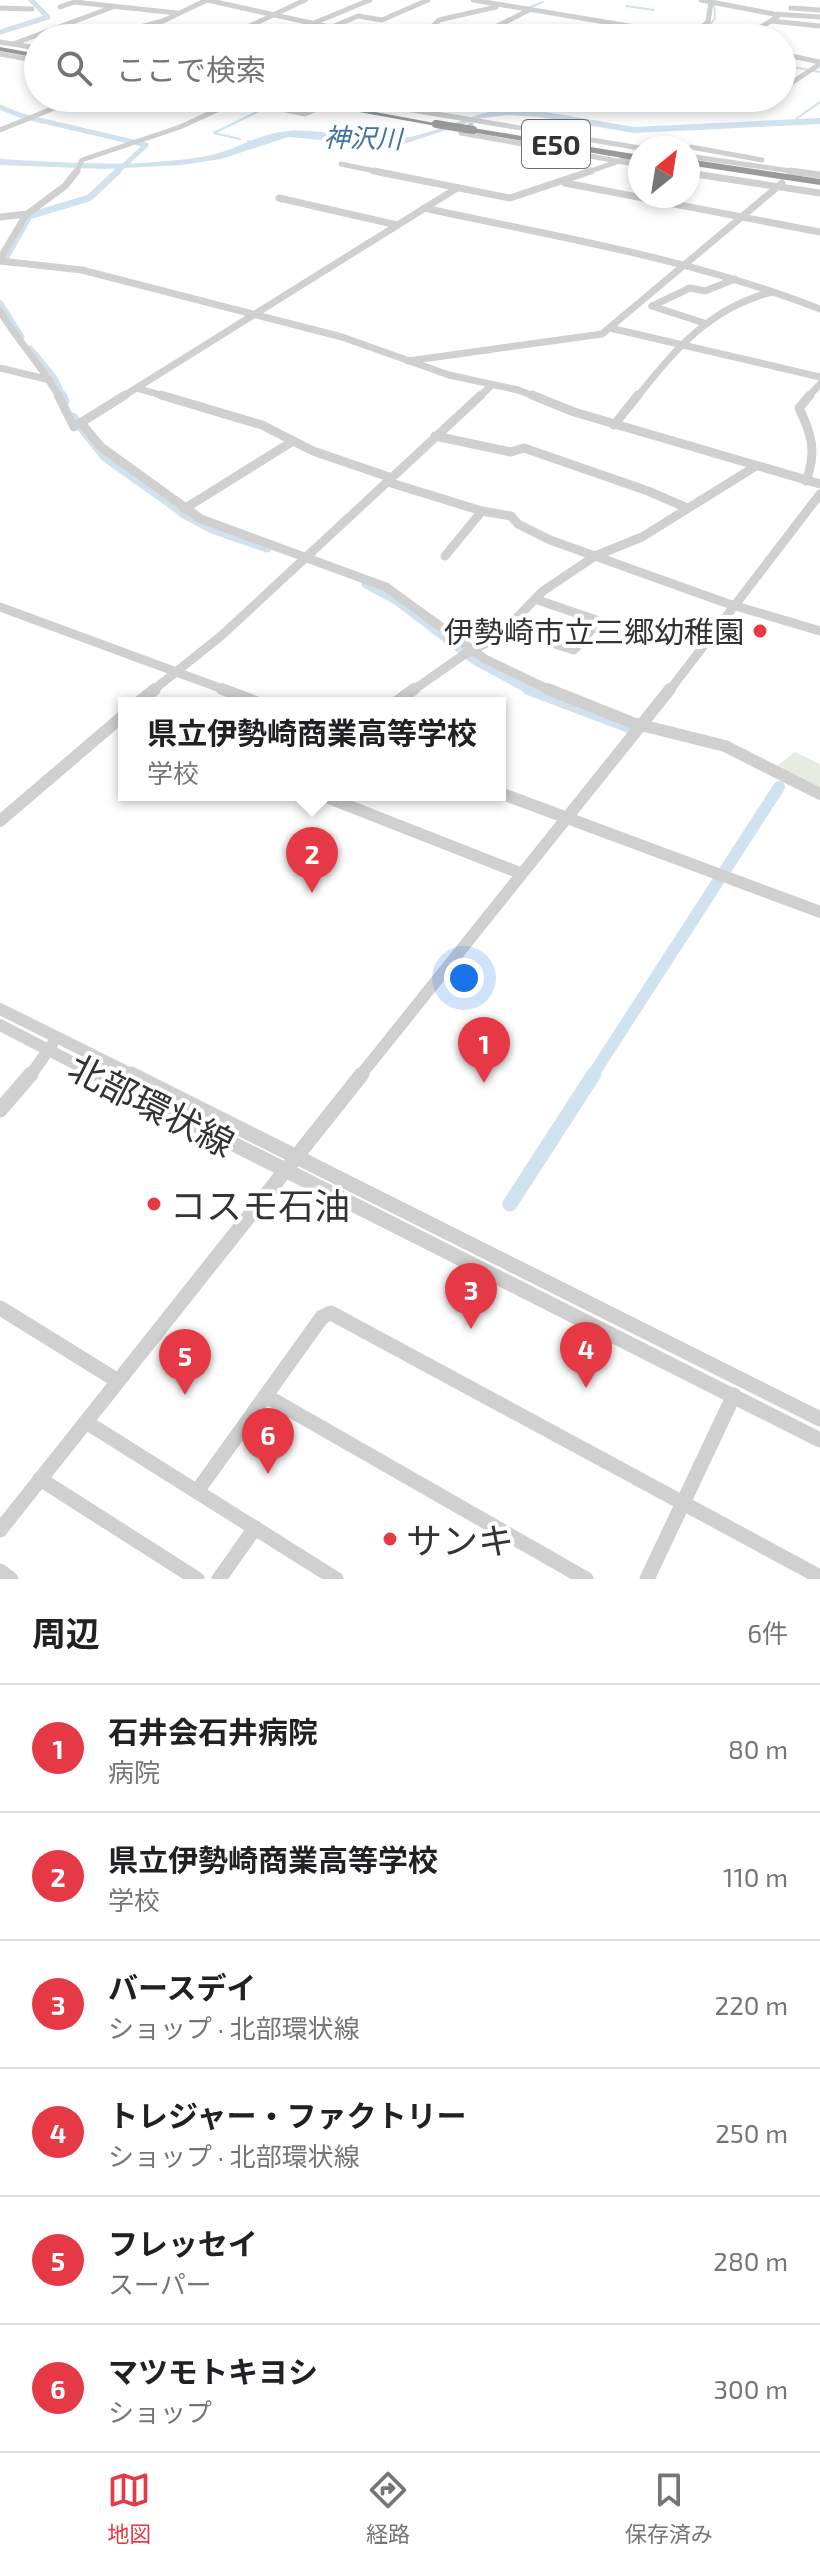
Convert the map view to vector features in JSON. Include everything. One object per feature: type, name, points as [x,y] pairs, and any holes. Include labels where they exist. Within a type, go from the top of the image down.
[{"type":"highway","points":[[0,48],[24,53]]},
{"type":"highway","name":"E50","points":[[375,112],[476,124],[628,154]]},
{"type":"highway","name":"E50","points":[[383,112],[439,122]]},
{"type":"highway","points":[[700,166],[820,184]]},
{"type":"street","points":[[1,8],[22,0]]},
{"type":"street","points":[[152,24],[207,0],[318,24]]},
{"type":"street","points":[[252,24],[305,0]]},
{"type":"street","points":[[313,23],[370,0]]},
{"type":"street","points":[[338,24],[358,16],[382,20],[428,0]]},
{"type":"street","points":[[473,0],[617,24]]},
{"type":"street","points":[[701,0],[780,14],[820,17]]},
{"type":"street","points":[[60,7],[78,1],[181,13]]},
{"type":"street","points":[[707,24],[711,2]]},
{"type":"street","points":[[752,2],[820,10]]},
{"type":"street","points":[[767,12],[776,6]]},
{"type":"street","points":[[67,24],[113,7]]},
{"type":"street","points":[[436,24],[439,20],[511,7]]},
{"type":"street","points":[[1,8],[32,9]]},
{"type":"street","points":[[501,24],[530,10]]},
{"type":"street","points":[[480,11],[511,19]]},
{"type":"street","points":[[766,24],[780,14]]},
{"type":"street","points":[[771,21],[820,26]]},
{"type":"street","points":[[0,48],[24,40]]},
{"type":"street","points":[[13,44],[24,50]]},
{"type":"street","points":[[796,57],[819,62]]},
{"type":"street","points":[[796,79],[819,62]]},
{"type":"street","points":[[0,130],[45,112]]},
{"type":"street","points":[[0,269],[27,214],[45,198],[70,185],[80,164],[213,112]]},
{"type":"street","points":[[424,112],[457,117],[476,124],[628,146]]},
{"type":"street","points":[[476,124],[461,133],[628,163]]},
{"type":"street","points":[[700,149],[783,163]]},
{"type":"street","points":[[341,164],[512,198],[628,158]]},
{"type":"street","points":[[700,158],[820,175]]},
{"type":"street","points":[[700,175],[820,193]]},
{"type":"street","points":[[563,182],[820,232]]},
{"type":"street","points":[[407,361],[597,336],[779,185]]},
{"type":"street","points":[[0,311],[19,342],[50,380],[72,427],[457,188]]},
{"type":"street","points":[[279,198],[397,225]]},
{"type":"street","points":[[424,208],[685,264],[774,291],[820,309]]},
{"type":"street","points":[[0,217],[27,214]]},
{"type":"street","points":[[3,261],[76,269],[255,314],[361,343],[407,361],[536,396],[614,425],[820,484]]},
{"type":"street","points":[[732,280],[756,296]]},
{"type":"street","points":[[652,306],[690,288],[705,291],[732,280]]},
{"type":"street","points":[[614,425],[680,344],[704,323],[756,296],[774,291]]},
{"type":"street","points":[[639,303],[704,323]]},
{"type":"street","points":[[610,328],[820,377]]},
{"type":"street","points":[[0,368],[50,380]]},
{"type":"street","points":[[806,481],[819,453],[799,408],[820,384]]},
{"type":"street","points":[[145,697],[221,636],[492,385]]},
{"type":"street","points":[[136,388],[262,425],[293,441],[390,480],[482,511],[511,516],[518,524],[550,540],[734,605],[820,631]]},
{"type":"street","points":[[79,425],[101,447],[184,509],[214,525],[386,587],[473,651],[564,697],[637,727],[725,746],[820,794]]},
{"type":"street","points":[[435,436],[511,452],[524,448],[648,491],[687,508]]},
{"type":"street","points":[[184,509],[293,441]]},
{"type":"street","points":[[404,697],[507,629],[543,591],[595,556],[642,537],[756,466]]},
{"type":"street","points":[[0,1530],[820,494]]},
{"type":"street","points":[[445,556],[482,511]]},
{"type":"street","points":[[507,629],[574,650],[599,621],[535,599]]},
{"type":"street","points":[[0,607],[243,697]]},
{"type":"street","points":[[0,821],[118,720]]},
{"type":"street","points":[[506,795],[820,912]]},
{"type":"street","points":[[336,801],[520,873]]},
{"type":"street","name":"北部環状線","points":[[0,1009],[53,1044],[284,1172],[820,1440]]},
{"type":"street","name":"北部環状線","points":[[0,1025],[53,1044],[295,1158],[820,1419]]},
{"type":"street","points":[[0,1110],[19,1091],[53,1044]]},
{"type":"street","points":[[0,1308],[118,1381]]},
{"type":"street","points":[[198,1490],[322,1317],[331,1313],[820,1577]]},
{"type":"street","points":[[647,1579],[734,1395]]},
{"type":"street","points":[[266,1396],[586,1579]]},
{"type":"street","points":[[86,1422],[336,1579]]},
{"type":"street","points":[[40,1479],[197,1579]]},
{"type":"street","points":[[219,1579],[255,1528]]},
{"type":"street","points":[[0,1571],[11,1579]]},
{"type":"shaded area","points":[[795,752],[820,764],[820,789],[776,767]]},
{"type":"waterway","points":[[26,24],[48,17],[31,0]]},
{"type":"waterway","points":[[528,8],[543,2]]},
{"type":"waterway","points":[[711,24],[715,18],[714,4]]},
{"type":"waterway","points":[[626,6],[654,10]]},
{"type":"waterway","points":[[433,24],[436,21]]},
{"type":"waterway","points":[[0,32],[24,24]]},
{"type":"waterway","points":[[796,68],[820,72]]},
{"type":"waterway","points":[[796,119],[820,102]]},
{"type":"waterway","points":[[0,107],[22,116],[146,145],[116,173]]},
{"type":"waterway","points":[[240,139],[214,133],[257,112]]},
{"type":"waterway","name":"神沢川","points":[[0,162],[156,165],[217,157],[267,138],[288,134],[375,142],[404,141],[481,116],[508,112],[540,114],[634,130],[820,121]]},
{"type":"waterway","name":"神沢川","points":[[248,141],[256,143]]},
{"type":"waterway","points":[[5,259],[29,216],[89,198],[118,171]]},
{"type":"waterway","points":[[0,304],[21,337]]},
{"type":"waterway","points":[[30,349],[54,378],[63,397]]},
{"type":"waterway","points":[[63,397],[65,401]]},
{"type":"waterway","points":[[73,417],[105,457],[178,509]]},
{"type":"waterway","points":[[182,513],[212,529],[267,548]]},
{"type":"waterway","points":[[366,584],[396,600],[476,661],[529,689]]},
{"type":"waterway","points":[[529,689],[629,727]]},
{"type":"waterway","points":[[592,1076],[779,787]]},
{"type":"waterway","points":[[510,1204],[594,1074]]},
{"type":"place","name":"伊勢崎市立三郷幼稚園","points":[[760,631]]},
{"type":"place","name":"県立伊勢崎商業高等学校","points":[[312,893]]},
{"type":"place","name":"石井会石井病院","points":[[484,1083]]},
{"type":"place","name":"コスモ石油","points":[[154,1204]]},
{"type":"place","name":"バースデイ","points":[[471,1329]]},
{"type":"place","name":"トレジャー・ファクトリー","points":[[586,1388]]},
{"type":"place","name":"フレッセイ","points":[[185,1395]]},
{"type":"place","name":"マツモトキヨシ","points":[[268,1474]]},
{"type":"place","name":"サンキ","points":[[390,1539]]}]
